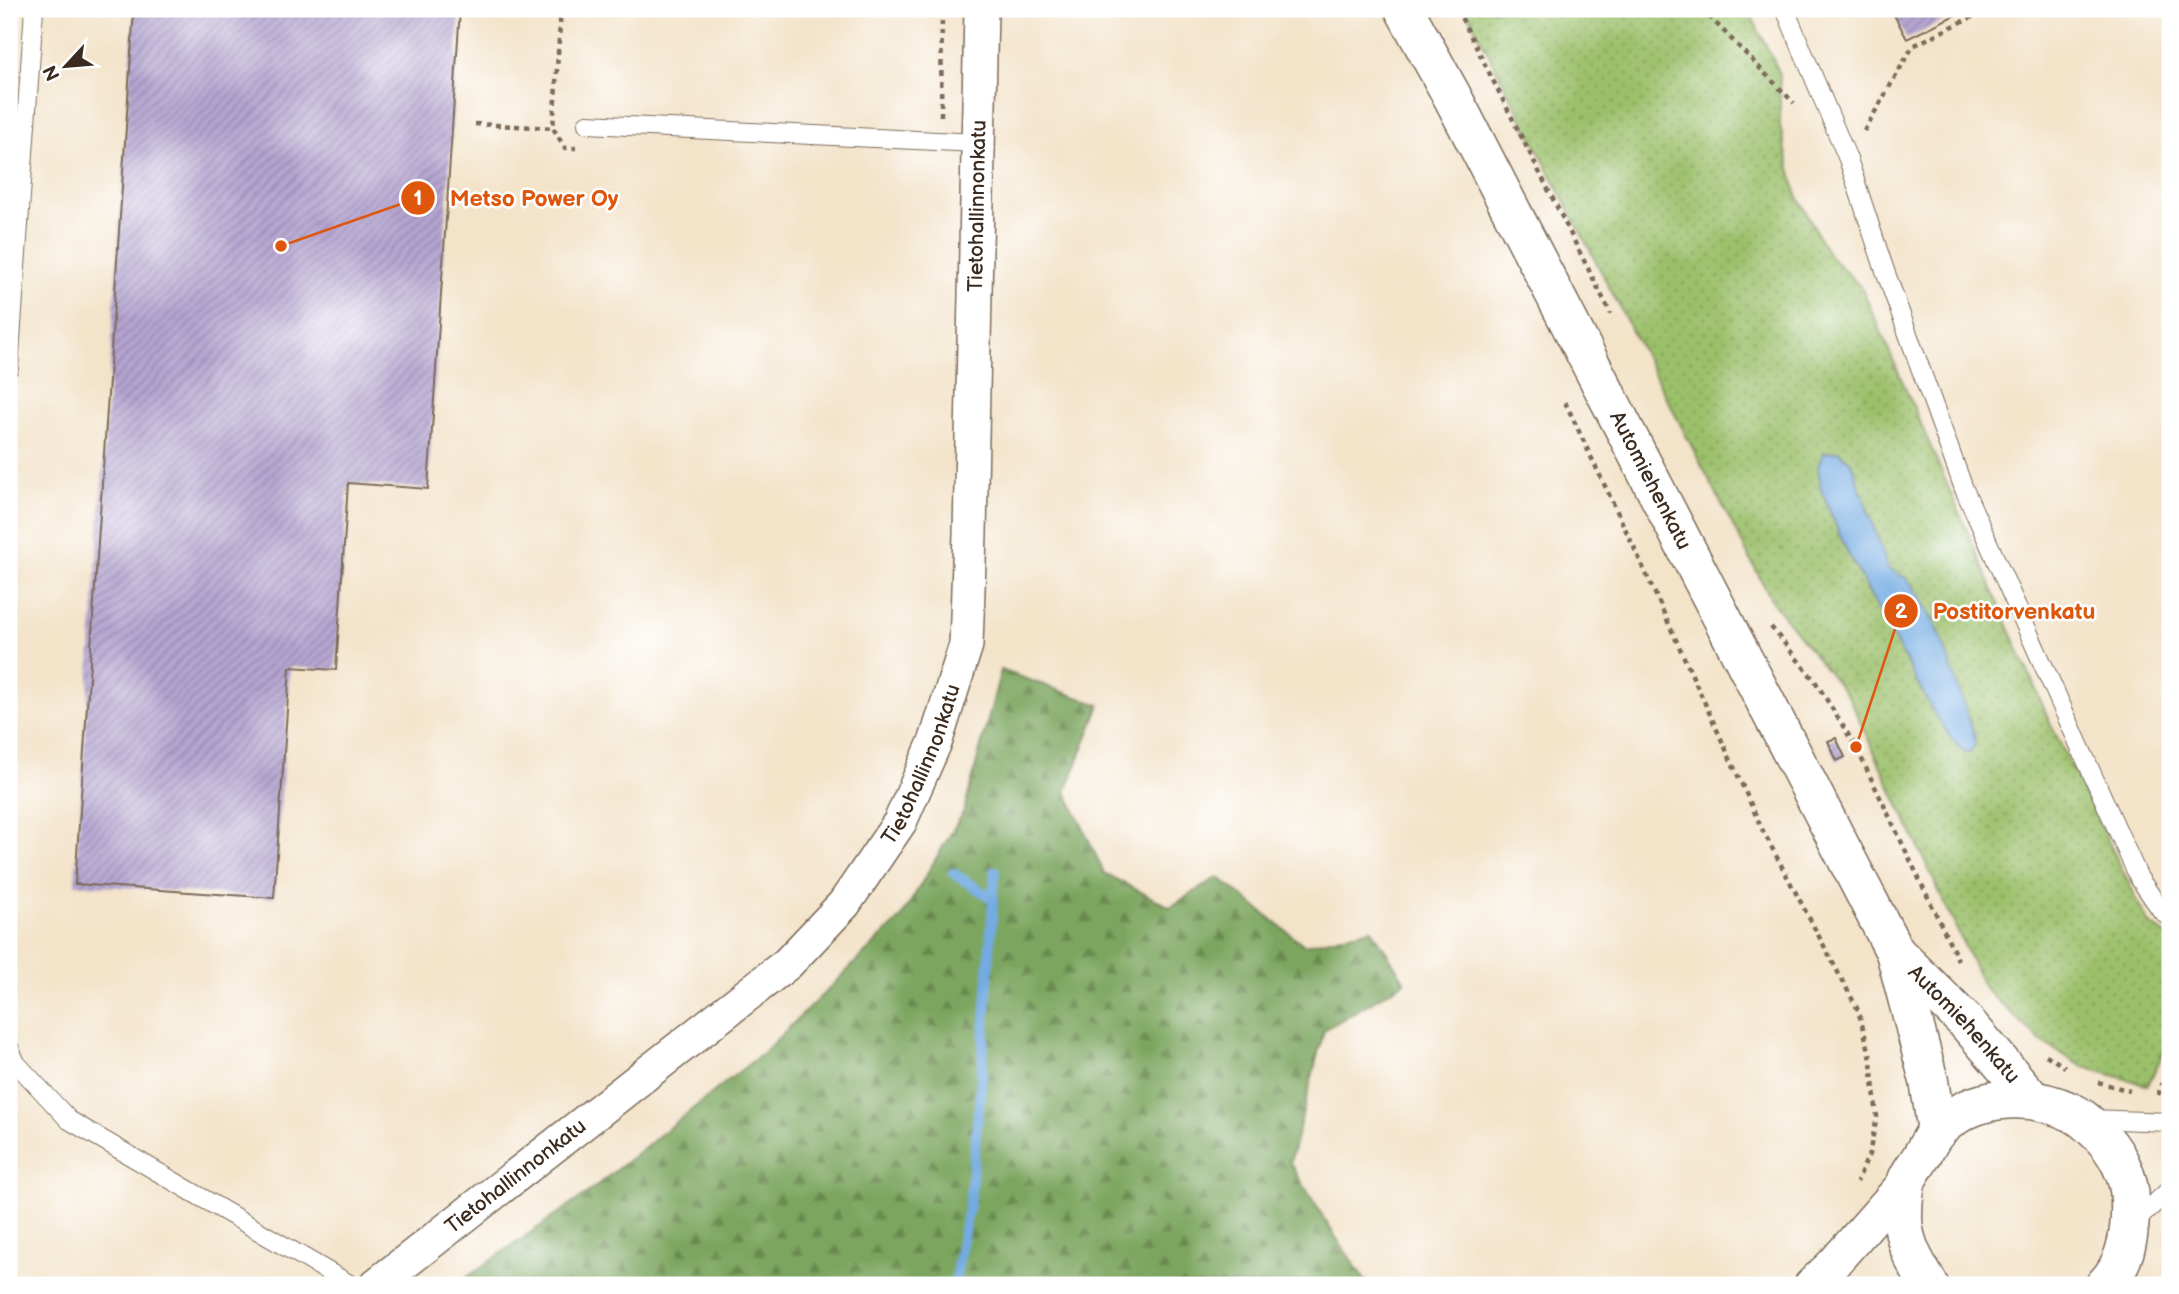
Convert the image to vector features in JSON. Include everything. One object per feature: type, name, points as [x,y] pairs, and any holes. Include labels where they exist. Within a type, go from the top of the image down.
[{"type":"main road","name":"Automiehenkatu","points":[[1404,9],[1453,98],[1895,952],[1929,1081],[1937,1131]]},
{"type":"main road","name":"Automiehenkatu","points":[[1895,952],[1966,1022],[2032,1099]]},
{"type":"main road","points":[[1929,1285],[1911,1256],[1905,1231],[1903,1218],[1907,1180],[1937,1131],[1957,1115],[1981,1104],[2006,1099],[2032,1099],[2072,1112],[2106,1140],[2122,1166],[2130,1196],[2131,1226],[2124,1254],[2110,1283]]},
{"type":"street","name":"Tietohallinnonkatu","points":[[376,1285],[788,963],[844,905],[900,822],[936,740],[966,645],[981,9]]},
{"type":"street","points":[[1811,1285],[1834,1263],[1907,1180]]},
{"type":"lane","points":[[9,369],[34,9]]},
{"type":"lane","points":[[1785,9],[1848,159],[1964,489],[2139,878],[2161,910],[2170,918]]},
{"type":"lane","points":[[587,124],[978,143]]},
{"type":"lane","points":[[9,1047],[16,1063],[69,1120],[351,1285]]},
{"type":"lane","points":[[2083,1119],[2169,1122]]},
{"type":"lane","points":[[2131,1226],[2170,1189]]},
{"type":"path","points":[[475,124],[553,128],[561,9]]},
{"type":"path","points":[[1457,9],[1617,326]]},
{"type":"path","points":[[1702,9],[1802,112]]},
{"type":"path","points":[[1848,159],[1913,46],[1988,9]]},
{"type":"path","points":[[1561,393],[1763,831],[1858,1010],[1870,1054],[1877,1117],[1869,1154],[1852,1193]]},
{"type":"path","points":[[1766,620],[1815,681],[1856,747],[1961,967]]},
{"type":"path","points":[[2041,1052],[2068,1069]]},
{"type":"path","points":[[2169,1122],[2158,1096],[2170,1063]]},
{"type":"path","points":[[2087,1078],[2132,1091]]},
{"type":"green space","points":[[1465,9],[1748,9],[1780,74],[1780,126],[1796,193],[1828,254],[1862,288],[2052,727],[2148,922],[2170,938],[2170,1039],[2148,1085],[2084,1067],[2042,1042],[1984,988],[1849,698],[1773,603]],"holes":[[[1821,490],[1888,568],[1907,579],[1965,753],[1950,737],[1931,708],[1846,549]]]},
{"type":"green space","points":[[1001,670],[1100,705],[1066,791],[1104,873],[1170,907],[1218,877],[1304,945],[1372,929],[1405,982],[1324,1030],[1290,1163],[1368,1285],[456,1285],[586,1194],[765,1051],[901,918],[964,811]]},
{"type":"water","points":[[1838,451],[1851,462],[1888,568],[1907,579],[1918,593],[1940,634],[1974,734],[1975,744],[1971,752],[1965,753],[1950,737],[1931,708],[1846,549],[1821,490],[1818,465],[1824,453]]},
{"type":"building","points":[[134,9],[460,9],[428,489],[348,483],[336,670],[290,667],[274,898],[75,884]]},
{"type":"building","points":[[1891,9],[1967,9],[1907,39]]},
{"type":"building","points":[[1836,738],[1845,757],[1837,761],[1828,741]]},
{"type":"waterway","points":[[954,1285],[970,1198],[982,1072],[995,871]]},
{"type":"waterway","points":[[953,873],[989,896],[993,902]]},
{"type":"place","name":"Metso Power Oy","points":[[281,246]]},
{"type":"place","name":"Postitorvenkatu","points":[[1856,747]]}]
